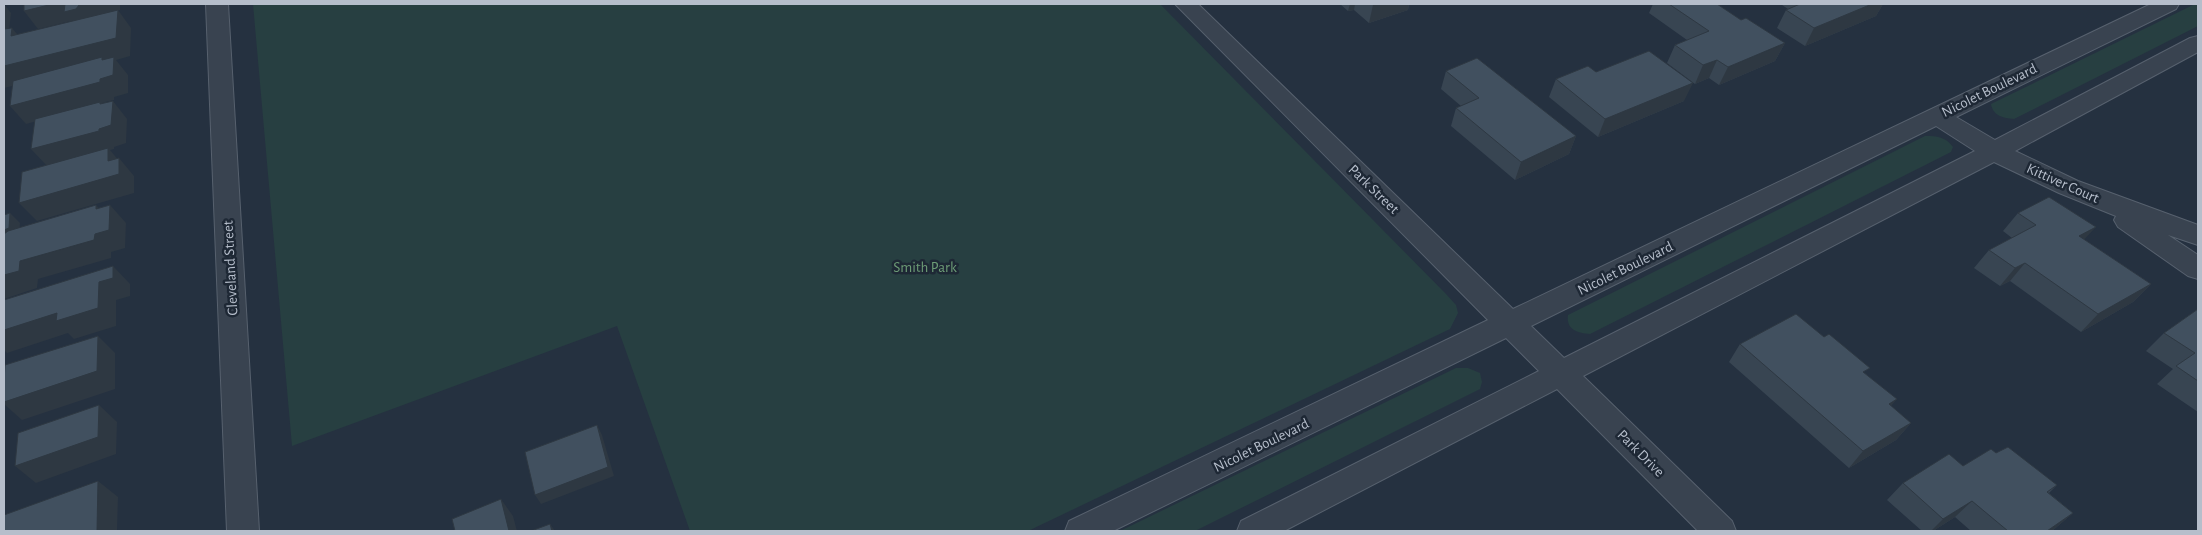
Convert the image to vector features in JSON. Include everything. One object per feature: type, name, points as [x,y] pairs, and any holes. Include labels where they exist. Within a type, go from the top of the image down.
[{"type":"street","name":"Cleveland Street","points":[[218,4],[243,531]]},
{"type":"street","name":"Park Street","points":[[1186,4],[1561,375]]},
{"type":"street","name":"Nicolet Boulevard","points":[[1081,531],[2168,4]]},
{"type":"street","points":[[1253,531],[1561,375],[1995,151],[2198,43]]},
{"type":"street","name":"Kittiver Court","points":[[1936,115],[1995,151],[2058,182],[2198,235]]},
{"type":"street","points":[[2100,199],[2120,216],[2198,268]]},
{"type":"street","name":"Park Drive","points":[[1561,375],[1720,531]]},
{"type":"green space","name":"Smith Park","points":[[253,4],[1160,4],[1446,294],[1456,305],[1458,313],[1450,329],[1028,531],[690,531],[617,326],[292,446]]},
{"type":"green space","points":[[2198,4],[2198,26],[2014,119],[1999,116],[1992,108],[1991,104]]},
{"type":"green space","points":[[1925,136],[1944,139],[1953,147],[1951,152],[1590,334],[1577,332],[1569,324],[1568,315]]},
{"type":"green space","points":[[1456,368],[1468,368],[1480,373],[1482,382],[1480,389],[1195,531],[1120,531]]},
{"type":"building","points":[[24,4],[53,4],[24,11]]},
{"type":"building","points":[[65,4],[84,4],[79,5],[76,9],[64,12]]},
{"type":"building","points":[[1669,4],[1717,4],[1741,20],[1746,18],[1785,43],[1728,67],[1717,60],[1703,65],[1675,45],[1709,31]]},
{"type":"building","points":[[1800,4],[1872,4],[1814,28],[1786,10]]},
{"type":"building","points":[[118,10],[116,38],[4,66],[4,29],[12,28],[11,36]]},
{"type":"building","points":[[1649,51],[1693,83],[1605,119],[1556,79],[1588,66],[1596,72]]},
{"type":"building","points":[[102,57],[102,60],[114,57],[113,75],[100,79],[100,82],[10,106],[13,81]]},
{"type":"building","points":[[1477,58],[1576,136],[1521,162],[1456,108],[1479,98],[1446,71]]},
{"type":"building","points":[[113,101],[111,125],[99,129],[99,131],[31,149],[35,119],[100,102],[100,104]]},
{"type":"building","points":[[108,148],[108,161],[119,158],[119,174],[19,203],[22,172]]},
{"type":"building","points":[[2049,197],[2096,227],[2079,236],[2151,284],[2098,314],[2025,263],[2015,268],[1989,250],[2036,225],[2018,213]]},
{"type":"building","points":[[96,205],[96,209],[110,205],[109,230],[95,234],[94,240],[20,261],[19,271],[4,275],[4,234],[8,231]]},
{"type":"building","points":[[10,213],[9,228],[4,230],[4,215]]},
{"type":"building","points":[[113,266],[113,278],[99,282],[98,308],[56,321],[57,313],[4,330],[4,300]]},
{"type":"building","points":[[2198,309],[2198,381],[2176,366],[2195,353],[2164,333]]},
{"type":"building","points":[[1796,314],[1824,337],[1829,334],[1870,368],[1863,372],[1897,399],[1889,404],[1911,423],[1863,451],[1740,344]]},
{"type":"building","points":[[98,336],[97,371],[4,402],[5,365]]},
{"type":"building","points":[[99,405],[98,437],[15,466],[18,433]]},
{"type":"building","points":[[597,425],[608,467],[535,495],[525,452]]},
{"type":"building","points":[[2008,447],[2057,485],[2047,492],[2073,513],[2047,531],[2008,531],[1972,501],[1943,519],[1903,483],[1949,454],[1963,466],[1991,449],[1996,453]]},
{"type":"building","points":[[98,481],[97,531],[4,531],[4,515]]},
{"type":"building","points":[[501,499],[509,531],[455,531],[452,519]]},
{"type":"building","points":[[550,524],[552,531],[531,531]]}]
